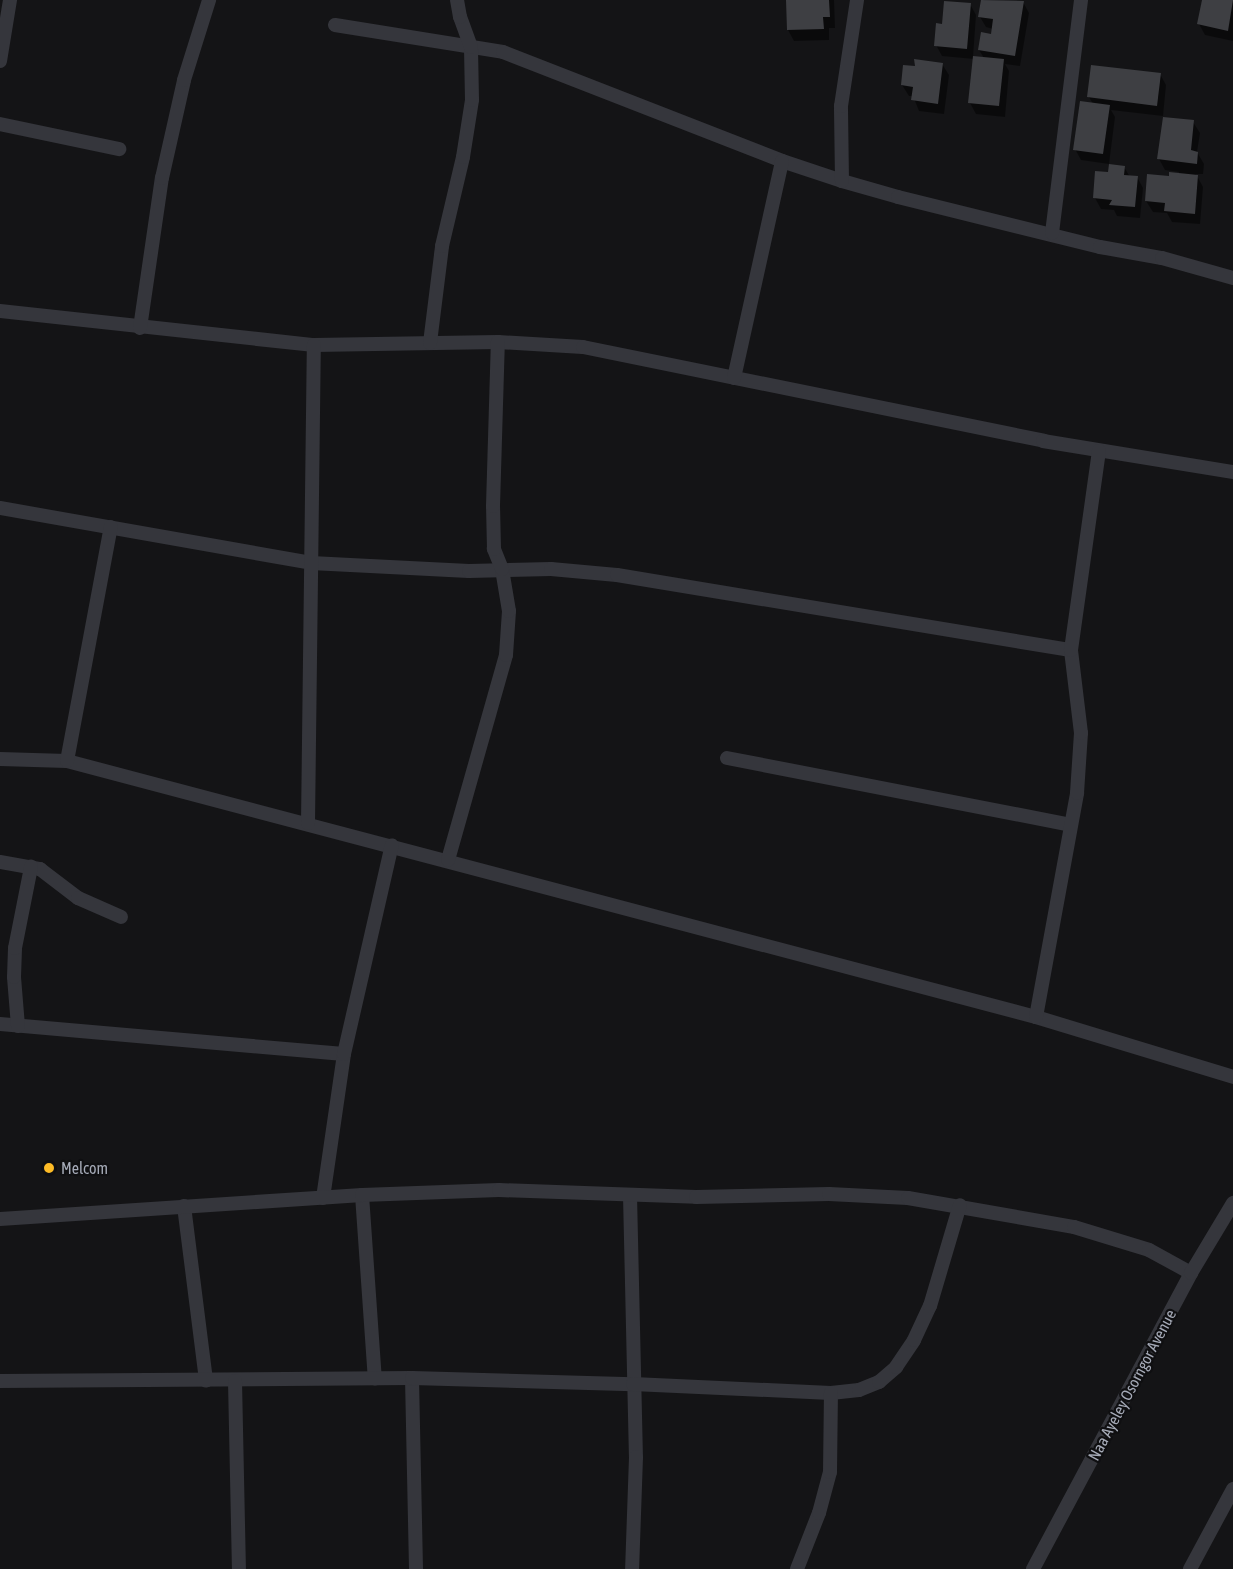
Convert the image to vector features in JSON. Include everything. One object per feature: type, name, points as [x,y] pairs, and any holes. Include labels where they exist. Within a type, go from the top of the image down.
[{"type":"street","points":[[0,61],[10,0]]},
{"type":"street","points":[[140,328],[162,178],[184,80],[209,0]]},
{"type":"street","points":[[430,343],[442,246],[464,157],[472,100],[471,47],[460,17],[457,0]]},
{"type":"street","points":[[842,181],[841,106],[856,0]]},
{"type":"street","points":[[1052,233],[1081,0]]},
{"type":"street","points":[[335,25],[503,52],[782,161],[842,181],[1233,278]]},
{"type":"street","points":[[0,124],[118,149]]},
{"type":"street","points":[[734,378],[782,161]]},
{"type":"street","points":[[0,311],[140,328],[315,345],[498,342],[583,347],[1099,451],[1233,472]]},
{"type":"street","points":[[448,860],[507,655],[509,611],[502,569],[494,549],[493,506],[498,342]]},
{"type":"street","points":[[308,824],[315,345]]},
{"type":"street","points":[[1036,1017],[1077,794],[1081,733],[1071,650],[1099,451]]},
{"type":"street","points":[[0,508],[311,563],[469,571],[551,569],[617,575],[1071,650]]},
{"type":"street","points":[[67,761],[111,527]]},
{"type":"street","points":[[727,758],[1071,825]]},
{"type":"street","points":[[0,759],[67,761],[1036,1017],[1233,1077]]},
{"type":"street","points":[[323,1197],[344,1054],[392,845]]},
{"type":"street","points":[[0,862],[40,869],[78,898],[121,917]]},
{"type":"street","points":[[18,1026],[14,977],[15,948],[31,867]]},
{"type":"street","points":[[0,1024],[344,1054]]},
{"type":"street","points":[[0,1219],[323,1197],[499,1190],[696,1197],[829,1194],[908,1198],[960,1206],[1112,1237],[1149,1250],[1191,1273]]},
{"type":"street","points":[[362,1195],[375,1379]]},
{"type":"street","points":[[630,1195],[636,1457],[632,1569]]},
{"type":"street","name":"Naa Ayeley Osorngor Avenue","points":[[1033,1569],[1191,1273],[1233,1203]]},
{"type":"street","points":[[184,1206],[206,1381]]},
{"type":"street","points":[[0,1381],[412,1378],[633,1384],[831,1393],[859,1389],[879,1382],[896,1367],[914,1340],[930,1306],[960,1206]]},
{"type":"street","points":[[412,1378],[416,1569]]},
{"type":"street","points":[[235,1381],[239,1569]]},
{"type":"street","points":[[797,1569],[819,1513],[830,1472],[831,1393]]},
{"type":"street","points":[[1190,1569],[1233,1489]]},
{"type":"building","points":[[786,0],[829,0],[830,17],[823,17],[824,29],[787,30]]},
{"type":"building","points":[[981,0],[1024,1],[1015,56],[978,50],[981,32],[991,34],[993,19],[978,17]]},
{"type":"building","points":[[1202,0],[1233,0],[1228,31],[1197,24]]},
{"type":"building","points":[[944,1],[971,3],[967,49],[934,46],[936,23],[942,24]]},
{"type":"building","points":[[973,56],[1004,59],[999,106],[968,103]]},
{"type":"building","points":[[914,59],[943,63],[938,104],[911,100],[913,87],[901,85],[903,65],[915,66]]},
{"type":"building","points":[[1091,65],[1161,73],[1157,106],[1087,97]]},
{"type":"building","points":[[1080,101],[1110,105],[1103,154],[1073,150]]},
{"type":"building","points":[[1163,117],[1194,120],[1191,150],[1198,152],[1197,164],[1157,159]]},
{"type":"building","points":[[1109,164],[1125,166],[1124,175],[1138,176],[1135,207],[1109,205],[1112,200],[1093,198],[1095,171],[1108,172]]},
{"type":"building","points":[[1169,172],[1198,175],[1195,214],[1164,211],[1165,203],[1145,201],[1147,174],[1169,176]]},
{"type":"place","name":"Melcom","points":[[49,1168]]}]
